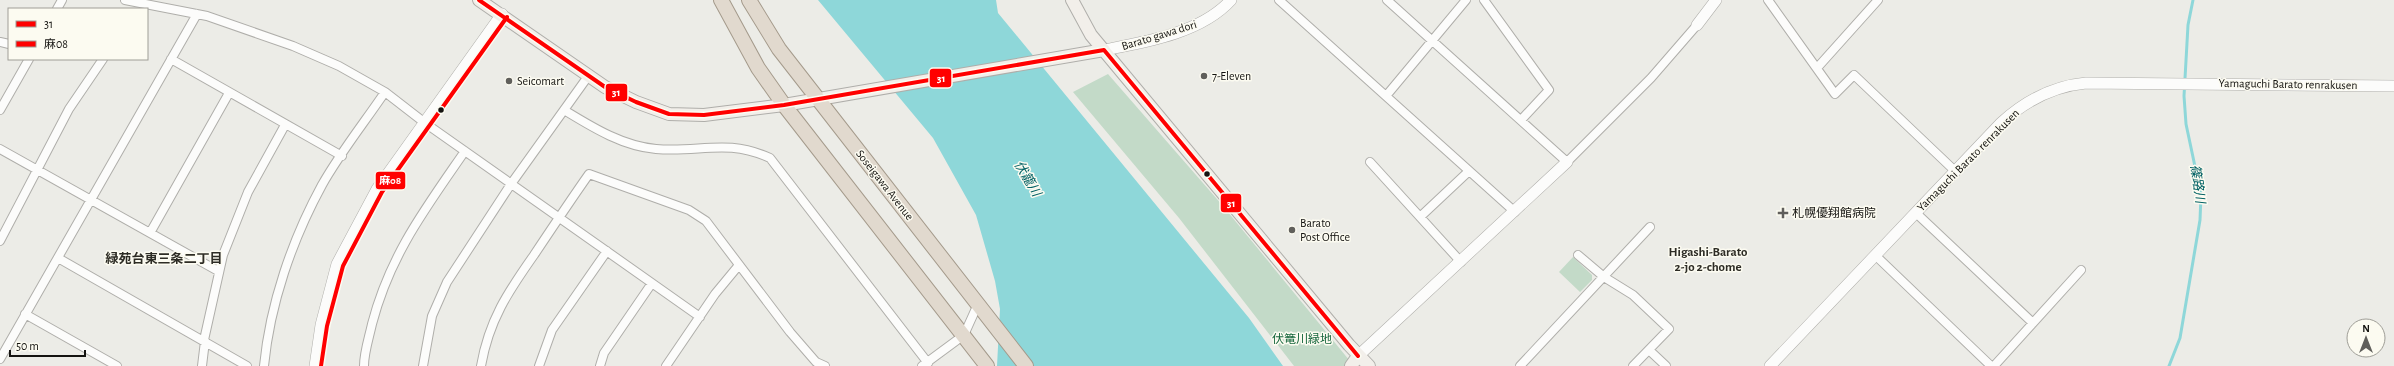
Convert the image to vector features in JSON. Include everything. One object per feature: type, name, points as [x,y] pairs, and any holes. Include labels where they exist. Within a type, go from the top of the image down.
[{"type":"highway","points":[[721,0],[758,68],[784,105],[984,362]]},
{"type":"highway","name":"Soseigawa Avenue","points":[[749,0],[779,49],[1026,366]]},
{"type":"main road","points":[[479,0],[502,14],[605,87],[636,102],[670,114],[704,115],[784,105],[864,90],[1104,50]]},
{"type":"main road","points":[[1072,0],[1091,35],[1358,356],[1369,366]]},
{"type":"main road","points":[[1351,366],[1358,356]]},
{"type":"street","name":"Barato gawa dori","points":[[1104,50],[1187,29],[1205,21],[1231,0]]},
{"type":"street","points":[[1279,0],[1515,212]]},
{"type":"street","points":[[1386,96],[1466,0]]},
{"type":"street","points":[[1484,0],[1549,90],[1521,120]]},
{"type":"street","points":[[1358,356],[1515,212],[1567,162],[1651,78],[1697,25],[1716,0]]},
{"type":"street","points":[[1768,0],[1835,94],[1854,75],[1955,171]]},
{"type":"street","points":[[1817,68],[1878,0]]},
{"type":"street","points":[[1389,1],[1567,162]]},
{"type":"street","points":[[128,3],[197,14],[246,28],[339,66],[385,92],[424,123],[700,317]]},
{"type":"street","points":[[0,359],[197,14]]},
{"type":"street","points":[[315,366],[321,325],[337,264],[377,189],[502,14]]},
{"type":"street","points":[[171,59],[342,156]]},
{"type":"street","points":[[0,110],[28,60]]},
{"type":"street","points":[[0,241],[69,109],[102,60]]},
{"type":"street","points":[[423,366],[432,316],[447,282],[511,184],[589,75]]},
{"type":"street","name":"Yamaguchi Barato renrakusen","points":[[1770,366],[1955,171],[2018,108],[2047,92],[2071,84],[2086,83],[2159,82],[2394,86]]},
{"type":"street","points":[[264,366],[274,304],[287,267],[322,185],[385,92]]},
{"type":"street","points":[[150,234],[229,93]]},
{"type":"street","points":[[564,110],[607,135],[641,146],[677,150],[739,147],[770,158],[925,364],[964,335],[979,306]]},
{"type":"street","points":[[202,366],[218,271],[248,192],[285,125]]},
{"type":"street","points":[[0,149],[90,201],[218,271]]},
{"type":"street","points":[[364,366],[364,357],[376,311],[399,251],[418,219],[465,151]]},
{"type":"street","points":[[1370,162],[1461,262]]},
{"type":"street","points":[[1420,217],[1469,171]]},
{"type":"street","points":[[481,366],[486,341],[504,299],[589,174],[690,210],[706,221],[790,332],[816,362],[824,366]]},
{"type":"street","points":[[1916,213],[2033,322]]},
{"type":"street","points":[[1520,366],[1650,227]]},
{"type":"street","points":[[539,366],[552,330],[607,251]]},
{"type":"street","points":[[1578,255],[1604,277],[1633,295],[1669,329],[1633,366]]},
{"type":"street","points":[[1876,255],[1991,366]]},
{"type":"street","points":[[58,258],[247,366]]},
{"type":"street","points":[[666,366],[715,294],[739,265]]},
{"type":"street","points":[[1994,366],[2081,270]]},
{"type":"street","points":[[600,366],[604,352],[652,283]]},
{"type":"street","points":[[25,314],[117,366]]},
{"type":"street","points":[[1648,350],[1666,366]]},
{"type":"green space","name":"伏篭川緑地","points":[[1108,74],[1223,206],[1354,366],[1294,366],[1179,218],[1073,92]]},
{"type":"green space","points":[[1573,257],[1592,275],[1592,280],[1580,292],[1559,272]]},
{"type":"water","name":"伏籠川","points":[[818,0],[996,0],[998,13],[1249,318],[1283,366],[997,366],[1000,309],[995,281],[976,215],[933,138]]},
{"type":"waterway","name":"篠路川","points":[[2169,366],[2180,338],[2200,220],[2201,195],[2186,124],[2184,96],[2188,25],[2193,0]]},
{"type":"transit line","name":"31","points":[[479,0],[605,87],[636,102],[669,114],[704,115],[784,105],[1104,50]]},
{"type":"transit line","name":"麻08","points":[[321,366],[327,326],[343,266],[382,192],[507,17]]},
{"type":"transit line","name":"31","points":[[1104,50],[1358,356]]},
{"type":"place","name":"7-Eleven","points":[[1204,76]]},
{"type":"place","name":"Seicomart","points":[[509,81]]},
{"type":"place","name":"札幌優翔館病院","points":[[1783,213]]},
{"type":"place","name":"Barato Post Office","points":[[1292,230]]},
{"type":"district","name":"緑苑台東三条二丁目","points":[[164,259]]},
{"type":"district","name":"Higashi-Barato 2-jo 2-chome","points":[[1708,260]]}]
